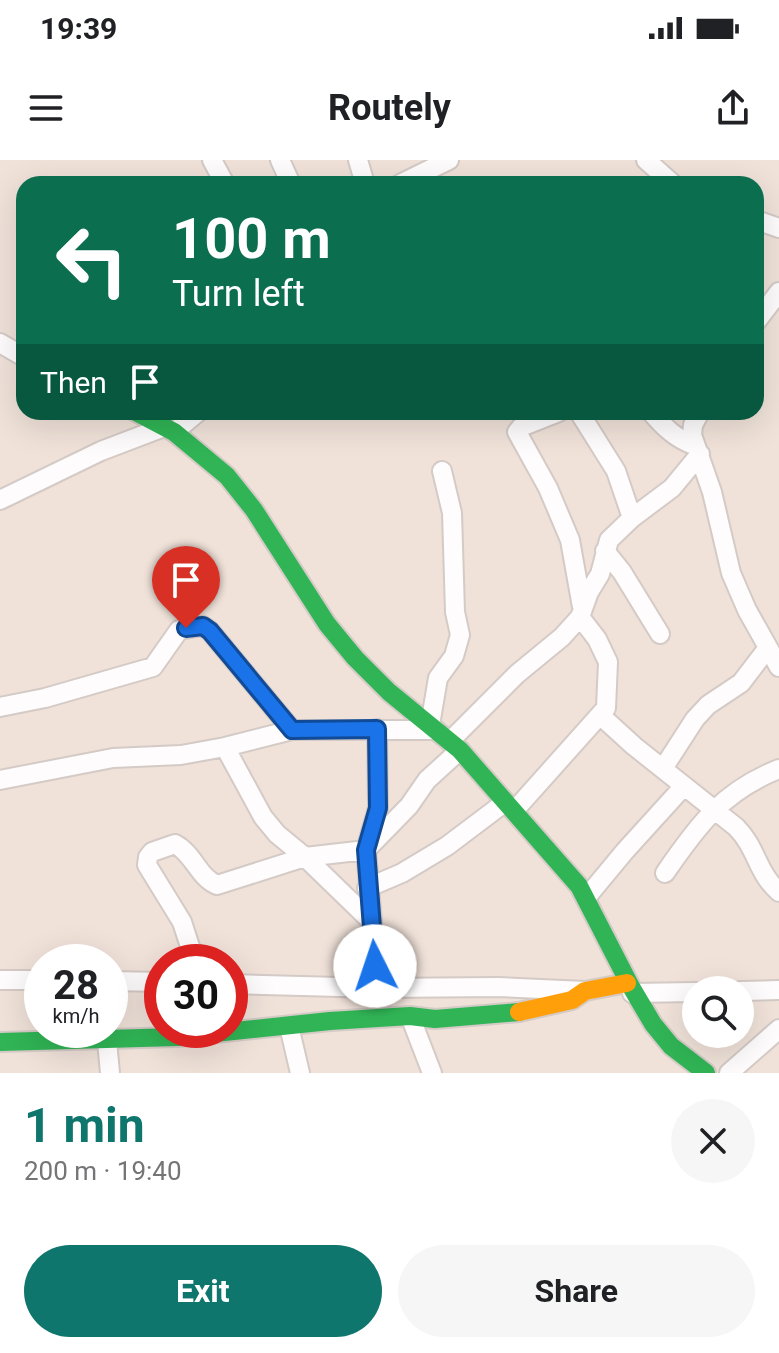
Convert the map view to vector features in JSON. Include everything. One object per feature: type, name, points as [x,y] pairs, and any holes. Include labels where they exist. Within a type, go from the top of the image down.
[{"type":"street","points":[[416,176],[449,160]]},
{"type":"street","points":[[646,160],[664,176]]},
{"type":"street","points":[[764,312],[779,292]]},
{"type":"street","points":[[151,420],[169,430],[227,476],[254,510],[327,624],[355,658],[389,692],[444,737],[509,807],[586,898],[629,988],[668,1043],[706,1073]]},
{"type":"street","points":[[0,500],[101,451],[169,430],[185,420]]},
{"type":"street","points":[[367,888],[402,873],[509,807],[606,708],[608,662],[581,612],[570,540],[548,488],[517,432],[521,427],[539,420]]},
{"type":"street","points":[[584,420],[612,462],[632,518]]},
{"type":"street","points":[[659,420],[671,433],[697,450]]},
{"type":"street","points":[[696,420],[693,425],[697,450],[731,573],[747,610],[779,667]]},
{"type":"street","points":[[0,780],[113,758],[181,755],[292,730],[377,729],[444,737],[562,637],[581,612],[600,574],[609,540],[672,488],[697,450]]},
{"type":"street","points":[[189,944],[182,922],[147,865],[152,852],[175,844],[182,848],[209,882],[217,885],[305,857],[366,850],[409,806],[427,780],[444,737],[438,678],[454,656],[460,635],[455,612],[452,513],[442,471]]},
{"type":"street","points":[[605,551],[622,572],[660,634]]},
{"type":"street","points":[[0,707],[45,698],[153,667],[179,630],[203,626],[292,730]]},
{"type":"street","points":[[664,767],[695,719],[708,705],[741,683],[767,649]]},
{"type":"street","points":[[600,715],[748,840],[762,874],[779,892]]},
{"type":"street","points":[[377,729],[378,808],[366,850],[377,988]]},
{"type":"street","points":[[225,747],[263,817],[277,834],[372,922]]},
{"type":"street","points":[[665,873],[713,809],[736,790],[779,769]]},
{"type":"street","points":[[586,898],[684,786]]},
{"type":"street","points":[[0,980],[24,980]]},
{"type":"street","points":[[248,984],[682,991]]},
{"type":"street","points":[[754,991],[779,990]]},
{"type":"street","points":[[128,1039],[410,1016],[435,1019],[523,1012],[572,1000],[585,991]]},
{"type":"street","points":[[410,1016],[432,1073]]},
{"type":"street","points":[[289,1026],[300,1073]]},
{"type":"street","points":[[729,1073],[779,1029]]},
{"type":"street","points":[[0,1042],[24,1042]]},
{"type":"street","points":[[108,1048],[110,1073]]},
{"type":"shaded area","points":[[0,160],[779,160],[779,1073],[0,1073]]},
{"type":"traffic: fast","points":[[151,420],[174,432],[227,476],[254,510],[327,624],[355,658],[389,692],[460,750],[579,886],[653,1024],[671,1046],[706,1073]]},
{"type":"traffic: fast","points":[[0,1042],[177,1037],[330,1021],[410,1016],[435,1019],[519,1012]]},
{"type":"traffic: slow","points":[[519,1012],[572,1000],[585,991],[627,983]]},
{"type":"route","points":[[186,628],[207,628],[292,730],[377,729],[378,808],[366,850],[375,966]]}]
